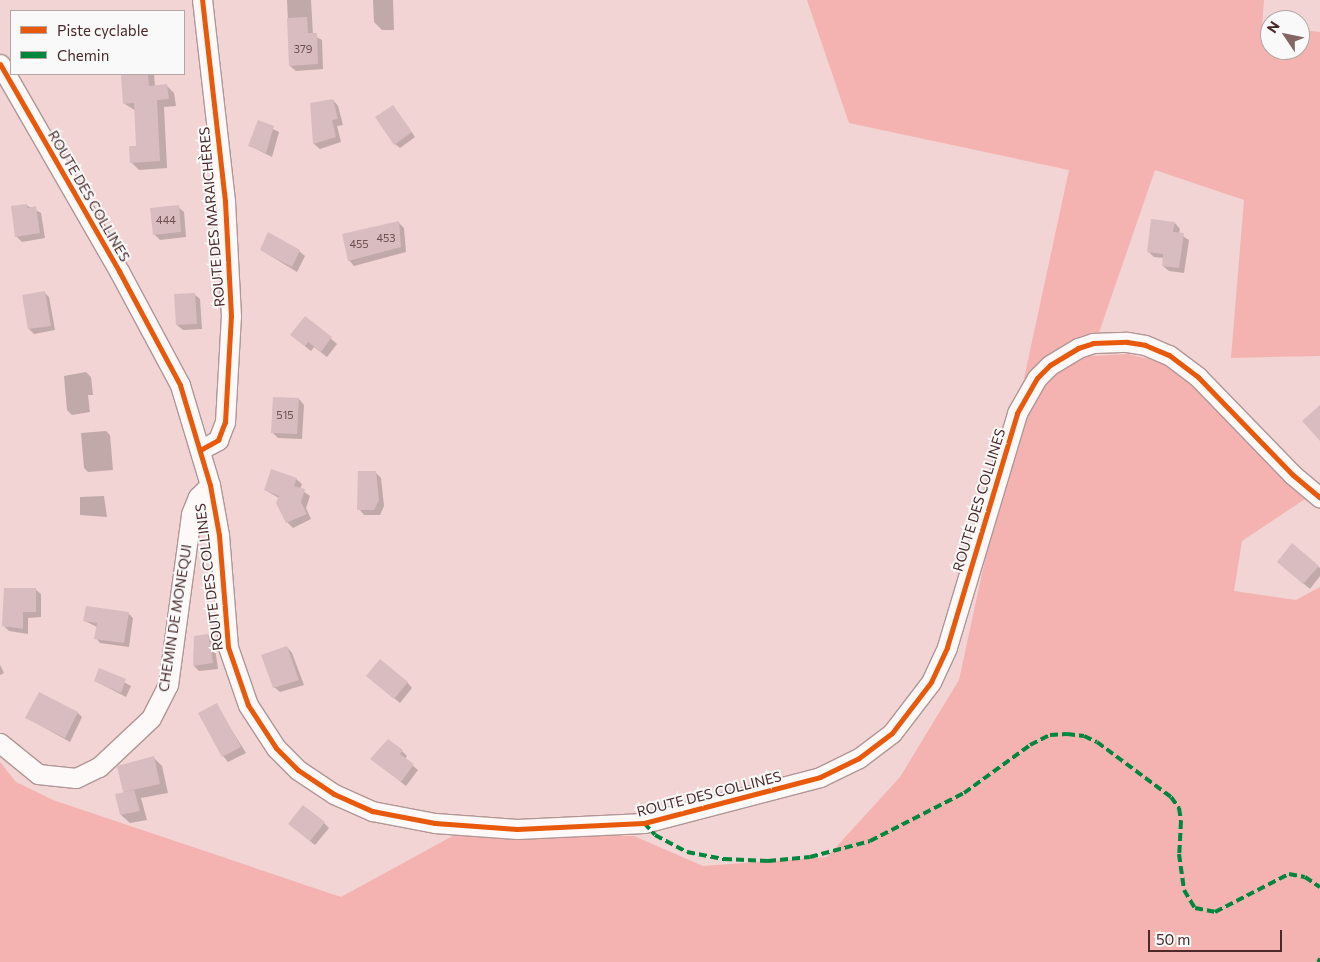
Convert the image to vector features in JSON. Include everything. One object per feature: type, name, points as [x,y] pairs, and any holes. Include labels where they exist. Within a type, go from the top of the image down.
[{"type":"street","name":"ROUTE DES MARAICHÈRES","points":[[200,450],[218,440],[225,422],[231,316],[225,201],[202,0]]},
{"type":"street","name":"ROUTE DES COLLINES","points":[[0,64],[167,358],[180,385],[210,485],[219,536],[226,629],[232,664],[255,718],[286,759],[318,785],[372,811],[435,823],[516,830],[644,823],[744,799],[842,768],[892,733],[919,702],[947,647],[1022,402],[1050,365],[1078,348],[1100,342],[1127,342],[1145,345],[1169,355],[1198,377],[1294,475],[1320,498]]},
{"type":"street","name":"CHEMIN DE MONEQUI","points":[[0,743],[38,774],[76,778],[99,768],[151,718],[168,685],[191,514],[198,497],[210,485]]},
{"type":"shaded area","points":[[807,0],[1264,0],[1263,10],[1260,10],[1260,60],[1310,60],[1310,31],[1320,32],[1320,356],[1231,358],[1244,200],[1155,170],[1091,356],[1128,354],[1161,362],[1181,374],[1305,499],[1242,541],[1234,591],[1296,600],[1320,587],[1320,962],[0,962],[0,762],[16,782],[53,800],[341,897],[460,832],[634,836],[703,866],[827,857],[900,777],[959,680],[1069,170],[849,123]]},
{"type":"building","points":[[307,17],[308,33],[317,33],[318,64],[289,66],[287,18]]},
{"type":"building","points":[[121,75],[148,75],[149,86],[167,84],[169,99],[157,100],[160,161],[130,163],[129,146],[136,146],[134,103],[123,104]]},
{"type":"building","points":[[333,99],[338,119],[332,120],[336,137],[313,144],[310,103]]},
{"type":"building","points":[[393,105],[412,132],[394,145],[375,117]]},
{"type":"building","points":[[258,120],[274,126],[266,153],[248,146]]},
{"type":"building","points":[[27,204],[27,208],[36,206],[40,233],[15,237],[11,206]]},
{"type":"building","points":[[179,205],[181,232],[153,235],[150,208]]},
{"type":"building","points":[[1151,219],[1175,222],[1173,232],[1184,233],[1179,268],[1162,266],[1163,254],[1147,252]]},
{"type":"building","points":[[399,221],[401,247],[348,261],[342,234]]},
{"type":"building","points":[[268,232],[300,250],[292,267],[260,250]]},
{"type":"building","points":[[45,291],[51,326],[28,329],[22,295]]},
{"type":"building","points":[[195,293],[197,324],[176,325],[174,294]]},
{"type":"building","points":[[305,316],[332,337],[321,352],[308,342],[305,346],[290,335]]},
{"type":"building","points":[[273,397],[299,398],[297,434],[271,433]]},
{"type":"building","points":[[1320,405],[1320,441],[1302,421]]},
{"type":"building","points":[[271,469],[297,478],[294,486],[305,489],[301,502],[307,514],[286,523],[276,503],[279,496],[264,490]]},
{"type":"building","points":[[358,471],[376,471],[379,500],[374,510],[357,510]]},
{"type":"building","points":[[1292,543],[1319,566],[1303,584],[1277,562]]},
{"type":"building","points":[[4,588],[36,588],[36,612],[23,612],[23,629],[2,626]]},
{"type":"building","points":[[86,606],[129,612],[124,643],[94,639],[97,623],[83,621]]},
{"type":"building","points":[[208,634],[213,663],[193,666],[194,636]]},
{"type":"building","points":[[287,646],[299,680],[273,688],[261,655]]},
{"type":"building","points":[[380,659],[408,682],[394,699],[366,676]]},
{"type":"building","points":[[99,668],[126,679],[121,693],[94,681]]},
{"type":"building","points":[[39,692],[78,712],[65,738],[25,718]]},
{"type":"building","points":[[217,703],[241,747],[222,757],[198,713]]},
{"type":"building","points":[[388,739],[403,750],[400,754],[414,764],[401,782],[370,759]]},
{"type":"building","points":[[154,756],[160,784],[123,792],[117,766]]},
{"type":"building","points":[[134,790],[140,811],[120,815],[115,794]]},
{"type":"building","points":[[303,805],[325,822],[310,841],[288,824]]},
{"type":"marked path","points":[[644,823],[655,835],[687,852],[724,859],[768,861],[810,857],[870,841],[964,793],[1030,745],[1050,735],[1067,734],[1084,736],[1097,742],[1171,797],[1179,808],[1181,821],[1179,854],[1184,890],[1195,908],[1215,912],[1289,874],[1305,877],[1320,887]]},
{"type":"cycle path","points":[[200,450],[218,440],[225,422],[231,316],[225,201],[202,0]]},
{"type":"cycle path","points":[[0,64],[119,271],[180,385],[210,485],[219,535],[228,647],[248,705],[276,748],[298,770],[334,794],[372,811],[435,823],[517,829],[644,823],[820,777],[859,758],[892,733],[931,682],[947,647],[1017,413],[1037,378],[1050,365],[1078,348],[1093,343],[1127,342],[1145,345],[1169,355],[1198,377],[1293,475],[1320,498]]}]
